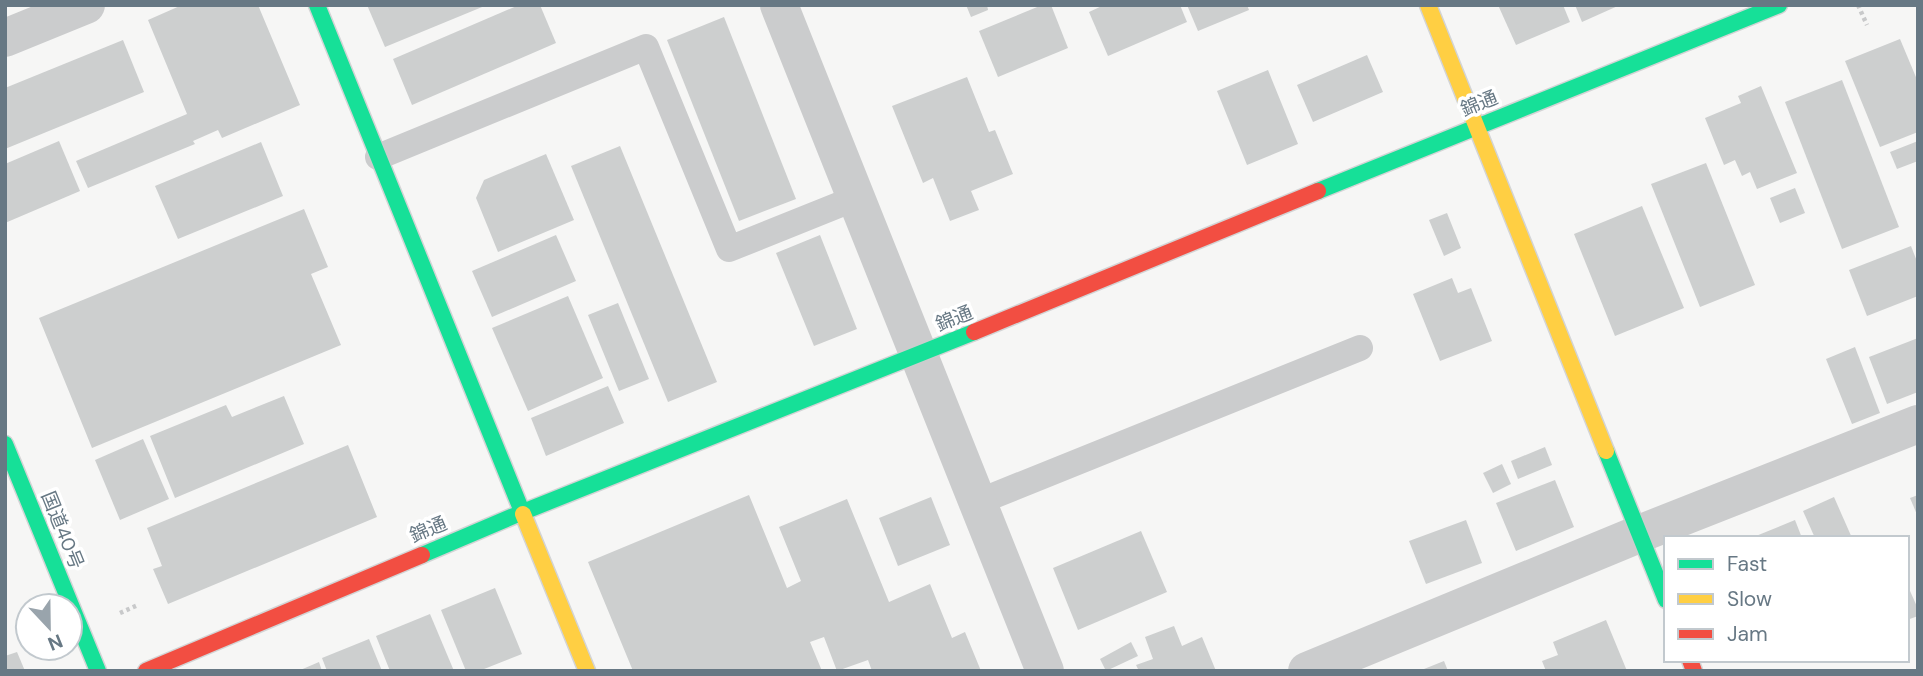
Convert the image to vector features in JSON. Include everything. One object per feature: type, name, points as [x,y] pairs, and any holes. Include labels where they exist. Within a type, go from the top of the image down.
[{"type":"main road","points":[[317,5],[587,671]]},
{"type":"main road","points":[[1428,5],[1664,595]]},
{"type":"main road","name":"錦通","points":[[146,671],[523,512],[919,355],[1779,5]]},
{"type":"main road","name":"国道40号","points":[[5,444],[98,671]]},
{"type":"street","points":[[5,38],[86,5]]},
{"type":"street","points":[[779,5],[1045,671]]},
{"type":"street","points":[[1307,671],[1639,534],[1918,424]]},
{"type":"lane","points":[[378,157],[646,47],[729,249],[856,198]]},
{"type":"lane","points":[[978,502],[1360,348]]},
{"type":"path","points":[[1858,5],[1867,25]]},
{"type":"building","points":[[182,5],[258,5],[300,105],[222,138],[218,130],[193,141],[195,144],[88,188],[76,161],[187,114],[148,20]]},
{"type":"building","points":[[367,5],[487,5],[385,47]]},
{"type":"building","points":[[519,5],[540,5],[556,43],[412,105],[393,59]]},
{"type":"building","points":[[966,5],[987,5],[988,10],[971,17]]},
{"type":"building","points":[[1042,5],[1051,5],[1068,48],[998,77],[979,31]]},
{"type":"building","points":[[1104,5],[1180,5],[1187,22],[1108,56],[1089,12]]},
{"type":"building","points":[[1187,5],[1247,5],[1249,10],[1198,31]]},
{"type":"building","points":[[1498,5],[1563,5],[1570,22],[1516,45]]},
{"type":"building","points":[[1575,5],[1620,5],[1582,22]]},
{"type":"building","points":[[724,17],[796,199],[739,221],[667,40]]},
{"type":"building","points":[[1900,39],[1918,82],[1918,132],[1880,147],[1845,61]]},
{"type":"building","points":[[123,40],[144,92],[5,149],[5,88]]},
{"type":"building","points":[[1367,55],[1383,92],[1313,122],[1297,85]]},
{"type":"building","points":[[1268,70],[1298,144],[1247,165],[1217,91]]},
{"type":"building","points":[[967,77],[989,132],[995,130],[1013,174],[971,191],[979,210],[950,221],[933,178],[923,183],[892,106]]},
{"type":"building","points":[[1842,80],[1899,227],[1842,249],[1785,102]]},
{"type":"building","points":[[1761,86],[1797,173],[1757,189],[1750,172],[1742,176],[1735,160],[1724,165],[1705,118],[1741,103],[1738,96]]},
{"type":"building","points":[[59,141],[80,191],[5,223],[5,164]]},
{"type":"building","points":[[1918,141],[1918,161],[1897,169],[1890,152]]},
{"type":"building","points":[[261,142],[283,196],[178,239],[155,186]]},
{"type":"building","points":[[620,146],[717,382],[668,402],[571,166]]},
{"type":"building","points":[[546,154],[574,220],[498,252],[476,198],[484,180]]},
{"type":"building","points":[[1706,163],[1755,285],[1700,307],[1651,184]]},
{"type":"building","points":[[1795,188],[1805,213],[1780,223],[1770,198]]},
{"type":"building","points":[[1642,206],[1684,308],[1615,336],[1574,234]]},
{"type":"building","points":[[304,209],[328,267],[311,274],[341,345],[92,448],[39,318]]},
{"type":"building","points":[[1447,213],[1461,248],[1444,256],[1429,220]]},
{"type":"building","points":[[556,235],[576,281],[492,317],[472,271]]},
{"type":"building","points":[[820,235],[857,329],[814,346],[776,253]]},
{"type":"building","points":[[1911,246],[1918,264],[1918,296],[1867,316],[1849,270]]},
{"type":"building","points":[[1452,278],[1458,293],[1471,288],[1492,341],[1440,361],[1413,294]]},
{"type":"building","points":[[568,296],[603,378],[528,411],[492,328]]},
{"type":"building","points":[[618,303],[649,379],[619,391],[588,315]]},
{"type":"building","points":[[1918,338],[1918,392],[1887,404],[1869,357]]},
{"type":"building","points":[[1855,347],[1880,413],[1852,424],[1826,359]]},
{"type":"building","points":[[608,386],[624,423],[546,456],[531,418]]},
{"type":"building","points":[[284,396],[304,444],[175,498],[150,436],[226,405],[232,417]]},
{"type":"building","points":[[143,439],[169,499],[120,520],[95,460]]},
{"type":"building","points":[[348,445],[377,517],[168,604],[153,569],[162,566],[147,528]]},
{"type":"building","points":[[1545,447],[1552,465],[1518,479],[1511,461]]},
{"type":"building","points":[[1502,464],[1511,484],[1493,493],[1483,473]]},
{"type":"building","points":[[1555,480],[1574,527],[1516,551],[1496,503]]},
{"type":"building","points":[[749,495],[787,588],[801,581],[779,527],[847,499],[889,602],[930,584],[952,638],[965,632],[981,671],[872,671],[868,660],[837,671],[824,637],[810,642],[822,671],[633,671],[588,562]]},
{"type":"building","points":[[1918,495],[1918,517],[1910,498]]},
{"type":"building","points":[[931,497],[950,545],[898,566],[879,518]]},
{"type":"building","points":[[1834,497],[1851,536],[1814,536],[1803,511]]},
{"type":"building","points":[[1466,520],[1482,563],[1426,584],[1409,541]]},
{"type":"building","points":[[1795,520],[1801,536],[1756,536]]},
{"type":"building","points":[[1141,531],[1167,592],[1078,630],[1053,568]]},
{"type":"building","points":[[495,588],[522,654],[479,671],[466,671],[441,610]]},
{"type":"building","points":[[1909,589],[1918,609],[1918,616],[1909,619]]},
{"type":"building","points":[[430,614],[454,671],[390,671],[376,636]]},
{"type":"building","points":[[1606,620],[1627,671],[1546,671],[1542,661],[1558,655],[1553,642]]},
{"type":"building","points":[[1174,626],[1182,646],[1202,637],[1216,671],[1139,671],[1136,665],[1153,659],[1145,637]]},
{"type":"building","points":[[369,639],[382,671],[327,671],[322,658]]},
{"type":"building","points":[[1131,642],[1138,656],[1106,671],[1100,659]]},
{"type":"building","points":[[14,653],[14,662],[21,662],[25,671],[5,671],[5,656]]},
{"type":"building","points":[[1444,661],[1448,671],[1419,671]]},
{"type":"building","points":[[319,662],[322,671],[298,671]]},
{"type":"traffic: fast","points":[[317,5],[523,514]]},
{"type":"traffic: fast","points":[[1318,191],[1779,5]]},
{"type":"traffic: fast","points":[[422,555],[974,332]]},
{"type":"traffic: fast","points":[[5,444],[98,671]]},
{"type":"traffic: fast","points":[[1606,451],[1664,595]]},
{"type":"traffic: slow","points":[[1428,5],[1606,451]]},
{"type":"traffic: slow","points":[[523,514],[587,671]]},
{"type":"traffic: jam","points":[[974,332],[1318,191]]},
{"type":"traffic: jam","points":[[146,671],[422,555]]},
{"type":"traffic: jam","points":[[1691,662],[1694,671]]}]
